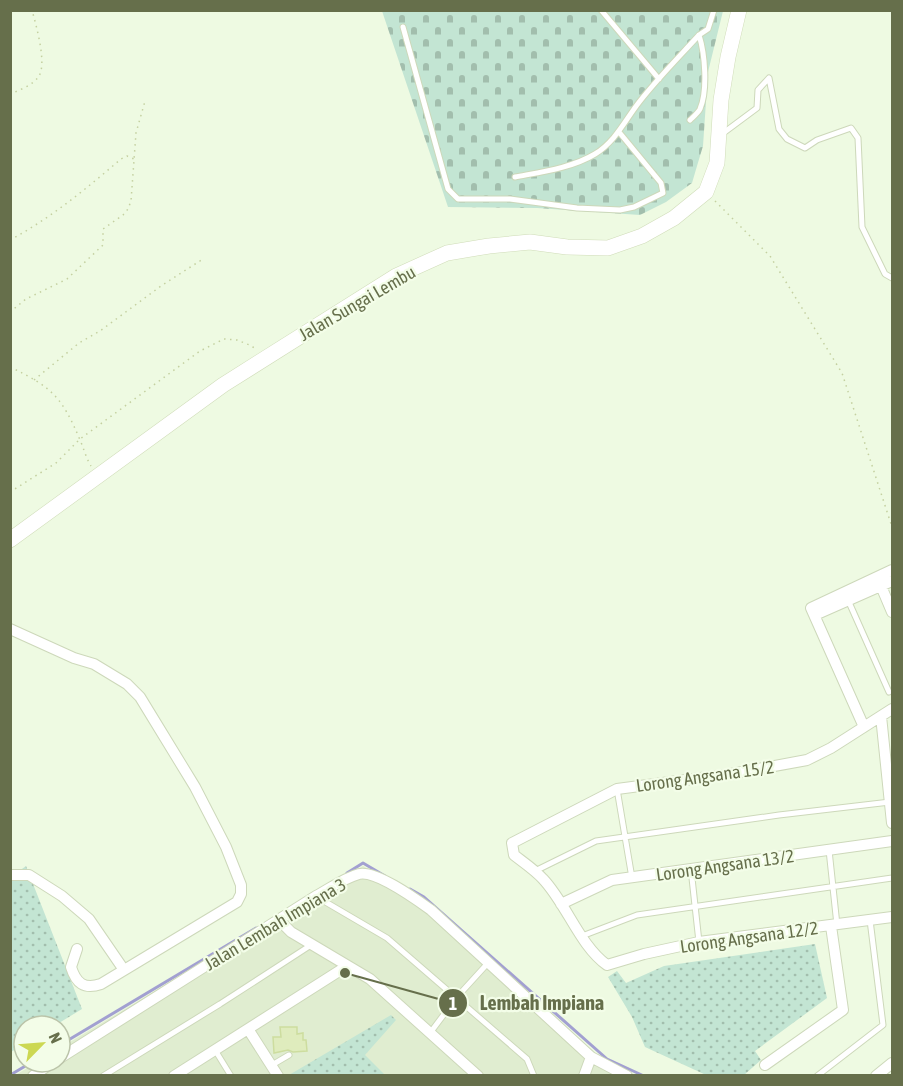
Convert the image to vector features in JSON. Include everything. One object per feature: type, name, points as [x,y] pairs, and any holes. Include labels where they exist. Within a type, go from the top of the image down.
[{"type":"main road","name":"Jalan Sungai Lembu","points":[[10,540],[223,385],[396,276],[447,253],[489,246],[530,243],[608,248],[650,232],[674,218],[706,192],[717,164],[721,100],[739,10]]},
{"type":"street","points":[[864,727],[811,608],[892,570]]},
{"type":"street","points":[[815,615],[892,581]]},
{"type":"street","points":[[881,586],[892,612]]},
{"type":"street","points":[[10,629],[74,658],[94,664],[127,684],[140,697],[195,787],[242,885],[242,894],[237,902],[100,984],[85,987],[78,982],[71,968],[77,949]]},
{"type":"street","name":"Lorong Angsana 15/2","points":[[534,872],[514,855],[512,843],[515,839],[618,789],[731,774],[807,760],[892,709]]},
{"type":"street","points":[[881,716],[892,823]]},
{"type":"street","name":"Lorong Angsana 13/2","points":[[561,904],[612,880],[892,841]]},
{"type":"street","points":[[534,872],[542,878],[582,936]]},
{"type":"street","name":"Jalan Lembah Impiana 3","points":[[72,1050],[316,896],[353,877],[370,874],[431,910],[591,1057],[627,1076]]},
{"type":"street","points":[[10,875],[29,875],[62,896],[89,919],[124,970]]},
{"type":"street","name":"Lorong Angsana 12/2","points":[[582,936],[600,960],[607,965],[699,942],[892,917]]},
{"type":"street","points":[[279,920],[291,932],[370,980],[478,1076]]},
{"type":"street","points":[[765,1065],[843,1010],[834,925]]},
{"type":"street","points":[[174,1076],[188,1072],[215,1050],[347,966]]},
{"type":"street","points":[[248,1029],[278,1076]]},
{"type":"street","points":[[584,1076],[591,1057]]},
{"type":"street","points":[[876,1076],[892,1063]]},
{"type":"lane","points":[[601,10],[659,79]]},
{"type":"lane","points":[[515,177],[566,165],[593,155],[606,146],[619,132],[639,102],[699,35],[708,28],[714,10]]},
{"type":"lane","points":[[403,27],[448,189],[458,199],[510,199],[577,208],[620,210],[634,207],[663,193],[661,183],[619,132]]},
{"type":"lane","points":[[690,120],[699,110],[705,80],[705,52],[699,35]]},
{"type":"lane","points":[[719,136],[757,108],[758,90],[769,78],[779,129],[787,139],[805,148],[817,140],[851,128],[858,138],[862,227],[885,274],[892,278]]},
{"type":"lane","points":[[848,600],[889,692]]},
{"type":"lane","points":[[618,789],[632,878]]},
{"type":"lane","points":[[534,872],[596,841],[890,802]]},
{"type":"lane","points":[[829,850],[834,925]]},
{"type":"lane","points":[[691,869],[699,942]]},
{"type":"lane","points":[[582,936],[637,915],[892,878]]},
{"type":"lane","points":[[316,896],[387,938],[527,1059],[534,1076]]},
{"type":"lane","points":[[817,1076],[883,1025],[870,920]]},
{"type":"lane","points":[[103,1076],[311,945]]},
{"type":"lane","points":[[430,1033],[457,997],[488,963]]},
{"type":"lane","points":[[215,1050],[231,1076]]},
{"type":"lane","points":[[272,1065],[289,1055]]},
{"type":"path","points":[[10,94],[32,82],[39,76],[42,67],[32,10]]},
{"type":"path","points":[[10,312],[26,299],[67,279],[103,245],[103,229],[115,222],[128,209],[133,192],[136,133],[145,101]]},
{"type":"path","points":[[10,240],[73,198],[121,159],[127,156],[135,159]]},
{"type":"path","points":[[706,192],[770,256],[842,373],[892,526]]},
{"type":"path","points":[[34,380],[79,343],[203,259]]},
{"type":"path","points":[[10,492],[56,463],[80,440],[200,351],[224,339],[237,340],[252,346],[262,360]]},
{"type":"path","points":[[10,367],[56,394],[80,440],[87,460],[98,477]]},
{"type":"shaded area","points":[[363,866],[422,899],[605,1062],[635,1075],[14,1076],[17,1074],[72,1074],[72,1041]]},
{"type":"green space","points":[[382,11],[723,11],[708,72],[703,146],[692,183],[666,202],[640,215],[537,208],[448,207]]},
{"type":"green space","points":[[26,866],[82,1009],[72,1015],[12,1014],[11,1052],[11,877]]},
{"type":"green space","points":[[815,944],[827,998],[755,1051],[761,1060],[744,1075],[706,1075],[645,1047],[632,1017],[608,977],[617,971],[626,983],[664,966]]},
{"type":"green space","points":[[391,1015],[396,1020],[365,1055],[385,1075],[289,1075]]},
{"type":"building","points":[[280,1027],[297,1027],[297,1034],[303,1033],[303,1040],[306,1040],[307,1051],[288,1050],[274,1053],[273,1037],[281,1037]]},
{"type":"waterway","points":[[347,873],[363,863],[385,876]]},
{"type":"waterway","points":[[410,889],[424,897],[607,1059],[644,1076]]},
{"type":"waterway","points":[[72,1038],[256,928]]},
{"type":"place","name":"Lembah Impiana","points":[[345,973]]}]
